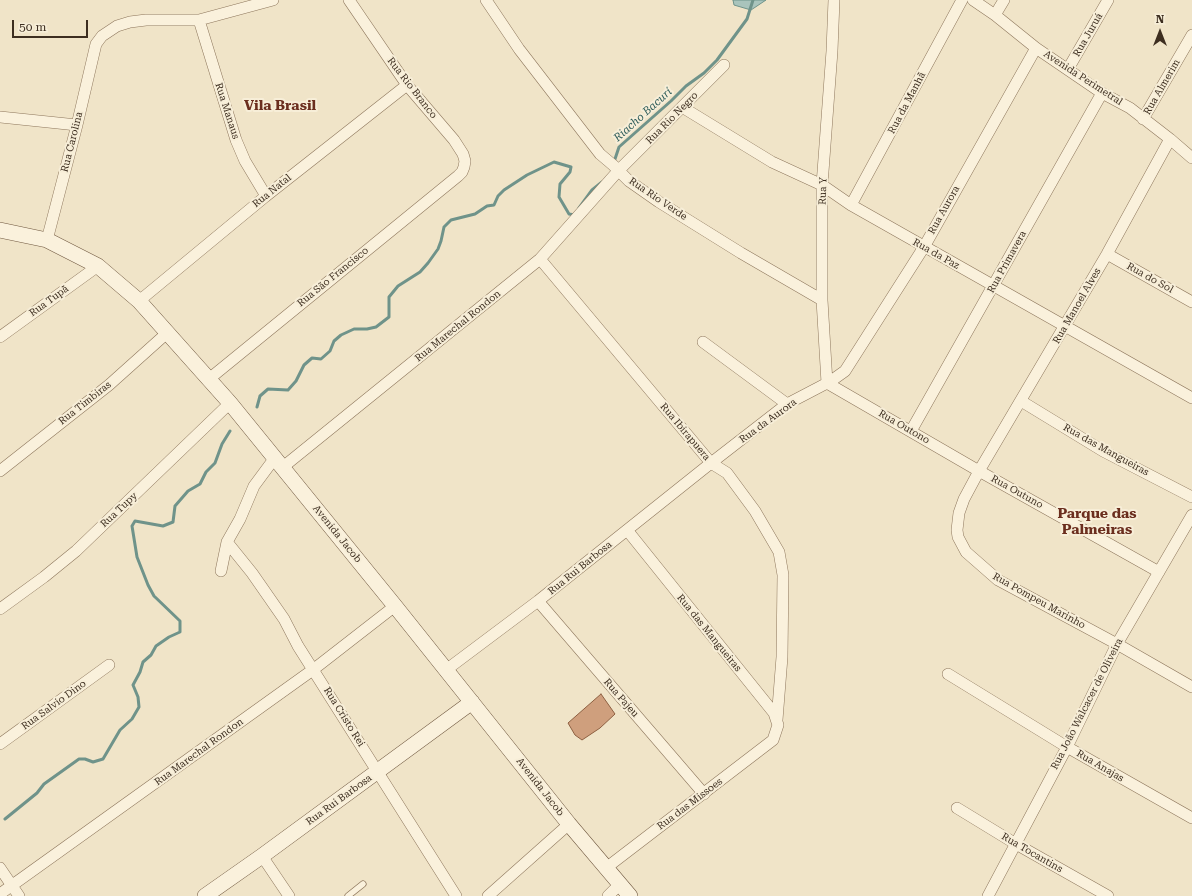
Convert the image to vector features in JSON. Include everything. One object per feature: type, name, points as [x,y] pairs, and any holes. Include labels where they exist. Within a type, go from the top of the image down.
[{"type":"main road","name":"Avenida Jacob","points":[[0,230],[46,240],[98,266],[139,301],[230,403],[569,824],[630,896]]},
{"type":"main road","name":"Rua Rui Barbosa","points":[[206,896],[472,702]]},
{"type":"street","points":[[199,20],[273,0]]},
{"type":"street","name":"Rua Rio Branco","points":[[349,0],[407,85],[454,140],[463,154],[465,161],[464,167],[458,176]]},
{"type":"street","name":"Rua Rio Verde","points":[[486,0],[520,49],[600,154],[619,170],[629,181],[659,202],[741,253],[822,300]]},
{"type":"street","name":"Rua Y","points":[[827,383],[822,300],[822,185],[832,51],[834,0]]},
{"type":"street","name":"Rua da Manhã","points":[[851,205],[962,0]]},
{"type":"street","name":"Avenida Perimetral","points":[[973,0],[995,15],[1036,48],[1102,93],[1130,108],[1192,158]]},
{"type":"street","points":[[995,15],[1004,0]]},
{"type":"street","name":"Rua Juruá","points":[[1068,70],[1108,0]]},
{"type":"street","name":"Rua Carolina","points":[[46,240],[77,125],[96,44],[102,36],[109,31],[117,26],[130,22],[146,20],[199,20]]},
{"type":"street","name":"Rua Manaus","points":[[199,20],[236,140],[245,161],[266,196]]},
{"type":"street","name":"Rua Almerim","points":[[1143,118],[1192,35]]},
{"type":"street","name":"Rua Aurora","points":[[827,383],[841,375],[849,367],[924,247],[1036,48]]},
{"type":"street","name":"Rua Rio Negro","points":[[619,170],[724,65]]},
{"type":"street","name":"Rua Natal","points":[[139,301],[266,196],[407,85]]},
{"type":"street","name":"Rua Primavera","points":[[911,431],[1102,93]]},
{"type":"street","name":"Rua da Paz","points":[[682,107],[772,162],[822,185],[851,205],[1192,398]]},
{"type":"street","points":[[0,117],[77,125]]},
{"type":"street","name":"Rua Manoel Alves","points":[[979,472],[1107,254],[1170,139]]},
{"type":"street","name":"Rua Marechal Rondon","points":[[221,571],[227,542],[240,519],[254,486],[279,463],[540,259],[619,170]]},
{"type":"street","name":"Rua São Francisco","points":[[209,379],[458,176]]},
{"type":"street","name":"Rua do Sol","points":[[1107,254],[1192,302]]},
{"type":"street","name":"Rua Ibirapuera","points":[[540,259],[711,463],[727,473],[754,511],[779,552],[783,575],[782,658],[776,720]]},
{"type":"street","name":"Rua Tupã","points":[[0,337],[98,266]]},
{"type":"street","name":"Rua Timbiras","points":[[2,465],[109,385],[167,333]]},
{"type":"street","points":[[703,342],[787,404]]},
{"type":"street","name":"Rua da Aurora","points":[[711,463],[787,404],[827,383]]},
{"type":"street","name":"Rua Outono","points":[[827,383],[979,472]]},
{"type":"street","name":"Rua das Mangueiras","points":[[1021,401],[1103,451],[1192,497]]},
{"type":"street","name":"Rua Tupy","points":[[0,609],[44,577],[76,551],[230,403]]},
{"type":"street","name":"Rua Rui Barbosa","points":[[446,670],[538,601],[711,463]]},
{"type":"street","name":"Rua Outuno","points":[[979,472],[1159,572]]},
{"type":"street","name":"Rua Pompeu Marinho","points":[[979,472],[964,500],[959,514],[957,530],[958,537],[966,552],[998,580],[1117,644],[1192,688]]},
{"type":"street","name":"Rua João Walcacer de Oliveira","points":[[988,896],[1067,747],[1117,644],[1192,515]]},
{"type":"street","name":"Rua das Mangueiras","points":[[627,530],[774,713],[776,720]]},
{"type":"street","name":"Rua Cristo Rei","points":[[227,542],[269,597],[456,896]]},
{"type":"street","name":"Rua Pajeu","points":[[538,601],[704,794]]},
{"type":"street","name":"Rua Marechal Rondon","points":[[0,894],[314,669],[395,606]]},
{"type":"street","name":"Rua Salvio Dino","points":[[0,744],[109,665]]},
{"type":"street","name":"Rua Anajas","points":[[948,674],[1067,747],[1192,818]]},
{"type":"street","name":"Rua das Missoes","points":[[606,868],[774,740],[778,725],[776,720]]},
{"type":"street","name":"Rua Tocantins","points":[[957,808],[1016,844],[1108,896]]},
{"type":"street","points":[[488,896],[569,824]]},
{"type":"street","points":[[262,856],[289,896]]},
{"type":"street","points":[[0,868],[18,896]]},
{"type":"street","points":[[608,896],[620,884]]},
{"type":"lane","points":[[348,896],[363,884]]},
{"type":"water","points":[[733,0],[766,0],[751,10],[734,5]]},
{"type":"building","points":[[601,694],[615,714],[600,728],[582,740],[575,735],[568,723]]},
{"type":"waterway","name":"Riacho Bacurí","points":[[614,162],[619,147],[717,60],[747,19],[753,0]]},
{"type":"waterway","name":"Riacho Bacurí","points":[[257,407],[260,396],[268,389],[288,390],[296,381],[304,365],[312,358],[321,359],[330,351],[334,341],[341,335],[354,329],[376,327],[389,317],[389,297],[398,286],[420,272],[428,263],[438,249],[444,227],[451,220],[475,214],[487,206],[494,205],[498,196],[504,190],[527,175],[554,162],[571,167],[570,172],[560,184],[559,197],[569,214],[575,215]]},
{"type":"waterway","name":"Riacho Bacurí","points":[[579,208],[592,190],[602,182]]},
{"type":"waterway","name":"Riacho Bacurí","points":[[5,819],[37,793],[44,784],[79,759],[85,759],[93,762],[103,759],[120,730],[132,719],[139,707],[138,697],[133,685],[140,672],[143,662],[151,655],[156,646],[169,637],[180,632],[180,621],[154,596],[148,585],[137,557],[132,526],[135,521],[163,526],[173,522],[175,506],[188,491],[200,484],[206,472],[215,463],[222,444],[230,431]]},
{"type":"district","name":"Vila Brasil","points":[[280,106]]},
{"type":"district","name":"Parque das Palmeiras","points":[[1097,522]]}]
